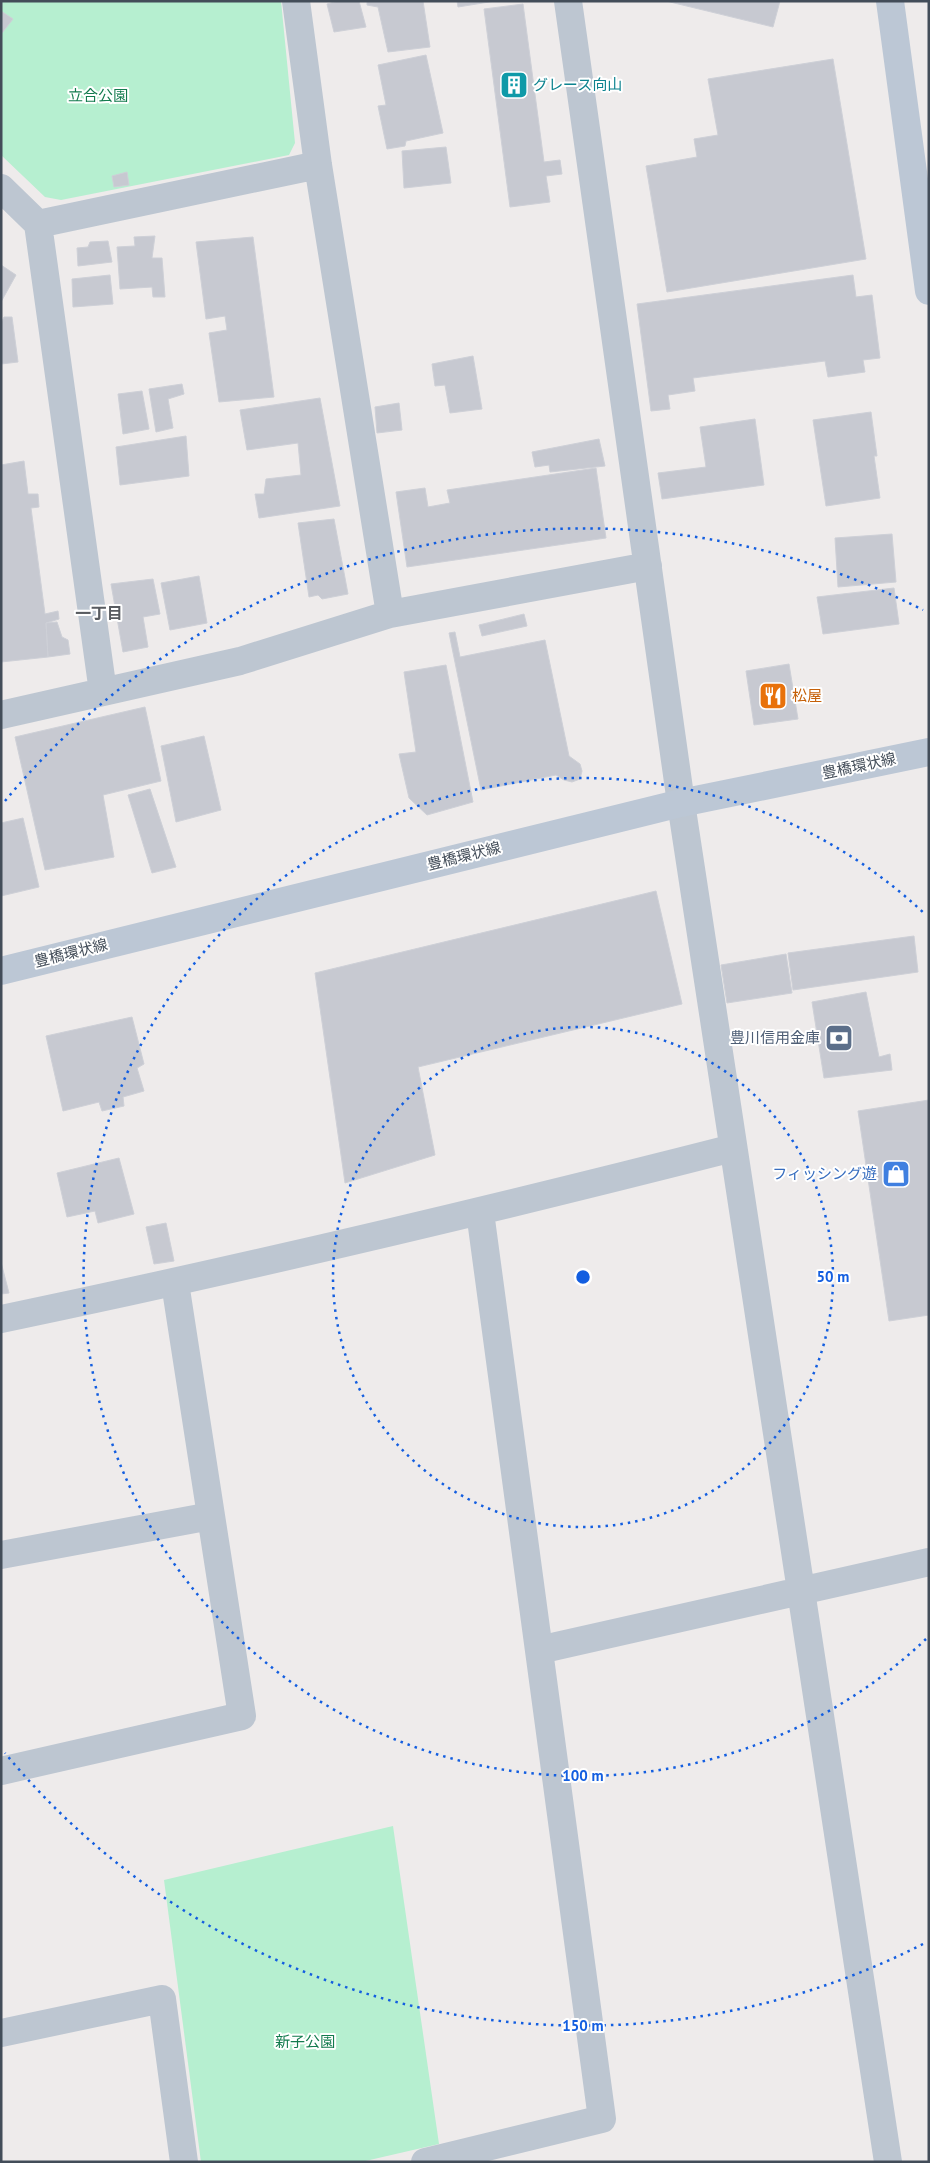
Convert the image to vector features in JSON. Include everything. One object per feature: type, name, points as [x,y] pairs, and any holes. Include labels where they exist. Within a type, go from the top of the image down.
[{"type":"main road","points":[[890,1],[929,291]]},
{"type":"main road","name":"豊橋環状線","points":[[1,970],[681,803],[929,752]]},
{"type":"street","points":[[296,1],[318,166],[390,614]]},
{"type":"street","points":[[568,1],[681,803],[732,1148],[888,2162]]},
{"type":"street","points":[[38,224],[318,166]]},
{"type":"street","points":[[1,188],[38,224],[103,692]]},
{"type":"street","points":[[1,715],[240,661],[390,614],[648,566]]},
{"type":"street","points":[[1,1319],[175,1283],[480,1212],[732,1148]]},
{"type":"street","points":[[425,2162],[602,2119],[480,1212]]},
{"type":"street","points":[[1,1771],[242,1716],[175,1283]]},
{"type":"street","points":[[1,1555],[211,1516]]},
{"type":"street","points":[[539,1650],[929,1562]]},
{"type":"street","points":[[1,2033],[162,1999],[184,2162]]},
{"type":"green space","name":"立合公園","points":[[1,1],[281,1],[295,143],[289,155],[61,200],[45,197],[1,155]]},
{"type":"green space","name":"新子公園","points":[[393,1826],[439,2144],[361,2162],[201,2162],[164,1880]]},
{"type":"building","points":[[338,1],[359,1],[366,27],[334,32],[327,4]]},
{"type":"building","points":[[367,1],[423,1],[430,47],[388,52],[378,7],[367,5]]},
{"type":"building","points":[[457,1],[495,1],[458,7]]},
{"type":"building","points":[[666,1],[780,1],[773,27]]},
{"type":"building","name":"グレース向山","points":[[523,4],[544,162],[560,160],[562,174],[546,176],[550,202],[510,207],[484,9]]},
{"type":"building","points":[[1,11],[13,19],[2,33],[1,32]]},
{"type":"building","points":[[426,55],[443,133],[406,141],[405,146],[387,149],[378,106],[386,105],[378,65]]},
{"type":"building","points":[[833,59],[866,259],[667,292],[646,166],[697,157],[694,139],[718,135],[708,79]]},
{"type":"building","points":[[446,147],[451,183],[404,188],[402,151]]},
{"type":"building","points":[[127,172],[129,185],[114,187],[112,176]]},
{"type":"building","points":[[155,236],[152,258],[162,258],[165,297],[153,297],[152,287],[120,289],[117,247],[135,246],[134,237]]},
{"type":"building","points":[[253,237],[274,397],[219,402],[209,333],[227,330],[225,316],[206,319],[196,242]]},
{"type":"building","points":[[108,241],[112,262],[78,266],[77,248],[88,247],[90,242]]},
{"type":"building","points":[[1,265],[16,275],[1,302]]},
{"type":"building","points":[[110,275],[113,304],[73,307],[72,279]]},
{"type":"building","points":[[853,275],[856,297],[872,295],[880,358],[863,360],[865,372],[828,377],[825,361],[693,378],[695,391],[668,395],[670,409],[651,411],[637,304]]},
{"type":"building","points":[[4,317],[12,317],[18,362],[1,364],[1,323]]},
{"type":"building","points":[[473,356],[482,409],[450,413],[445,385],[435,386],[432,364]]},
{"type":"building","points":[[182,384],[184,394],[168,399],[173,428],[156,432],[149,389]]},
{"type":"building","points":[[142,391],[149,429],[123,434],[118,394]]},
{"type":"building","points":[[320,398],[340,506],[259,518],[255,494],[264,494],[266,479],[301,475],[298,443],[247,450],[240,410]]},
{"type":"building","points":[[399,403],[402,430],[377,433],[375,407]]},
{"type":"building","points":[[871,412],[877,456],[874,456],[880,498],[826,506],[813,420]]},
{"type":"building","points":[[755,419],[764,485],[662,499],[658,473],[706,467],[700,427]]},
{"type":"building","points":[[186,436],[189,476],[120,485],[116,447]]},
{"type":"building","points":[[599,439],[605,466],[550,472],[549,465],[535,467],[532,452]]},
{"type":"building","points":[[24,461],[28,494],[38,494],[39,507],[31,508],[45,614],[58,611],[59,619],[46,623],[48,657],[1,662],[1,465]]},
{"type":"building","points":[[596,468],[606,538],[407,567],[396,492],[425,488],[428,507],[450,503],[447,490]]},
{"type":"building","points":[[334,519],[348,594],[322,599],[318,595],[309,597],[298,523]]},
{"type":"building","points":[[892,534],[896,582],[838,587],[835,538]]},
{"type":"building","points":[[199,576],[207,623],[170,630],[161,583]]},
{"type":"building","points":[[153,579],[160,614],[143,617],[148,647],[123,652],[111,584]]},
{"type":"building","points":[[894,588],[899,624],[823,634],[817,597]]},
{"type":"building","points":[[524,614],[527,626],[482,636],[479,625]]},
{"type":"building","points":[[57,622],[62,637],[68,640],[70,654],[48,657],[46,623]]},
{"type":"building","points":[[455,632],[460,657],[545,640],[569,756],[580,764],[582,771],[580,779],[572,782],[556,775],[481,790],[449,633]]},
{"type":"building","points":[[789,664],[798,719],[754,725],[746,671]]},
{"type":"building","points":[[446,665],[473,802],[427,815],[409,798],[399,754],[416,752],[404,672]]},
{"type":"building","points":[[145,707],[161,781],[103,795],[114,857],[45,870],[15,737]]},
{"type":"building","points":[[204,736],[221,810],[176,822],[161,746]]},
{"type":"building","points":[[150,789],[176,867],[152,873],[128,795]]},
{"type":"building","points":[[23,818],[39,887],[1,896],[1,823]]},
{"type":"building","points":[[656,891],[682,1004],[418,1067],[435,1155],[345,1183],[315,973]]},
{"type":"building","points":[[914,936],[918,972],[793,990],[788,953]]},
{"type":"building","points":[[786,954],[792,993],[727,1003],[721,965]]},
{"type":"building","points":[[866,992],[879,1057],[890,1054],[892,1070],[824,1078],[812,1002]]},
{"type":"building","points":[[132,1017],[144,1064],[137,1068],[144,1091],[123,1097],[124,1106],[102,1111],[99,1102],[63,1111],[46,1036]]},
{"type":"building","points":[[929,1100],[929,1315],[889,1321],[858,1111]]},
{"type":"building","points":[[119,1158],[134,1214],[98,1223],[95,1211],[67,1217],[57,1173]]},
{"type":"building","points":[[166,1223],[174,1261],[154,1264],[146,1227]]},
{"type":"building","points":[[1,1262],[9,1293],[1,1294]]},
{"type":"place","name":"グレース向山","points":[[514,85]]},
{"type":"place","name":"松屋","points":[[773,696]]},
{"type":"place","name":"豊川信用金庫","points":[[839,1038]]},
{"type":"place","name":"フィッシング遊","points":[[896,1174]]},
{"type":"district","name":"一丁目","points":[[99,613]]}]
